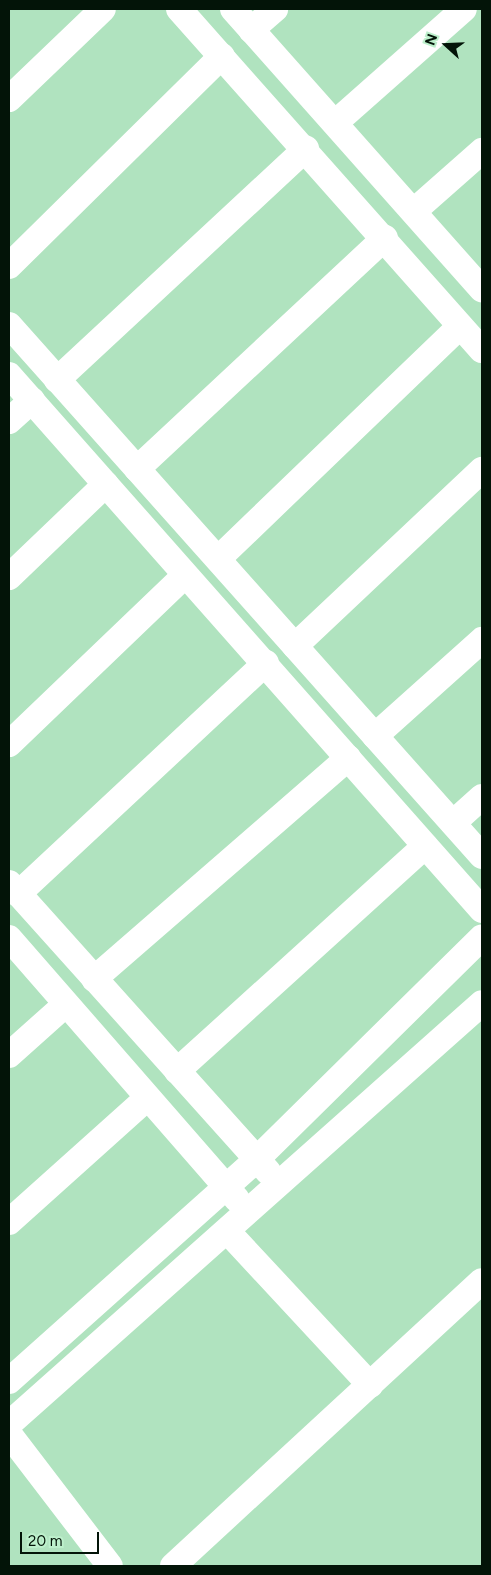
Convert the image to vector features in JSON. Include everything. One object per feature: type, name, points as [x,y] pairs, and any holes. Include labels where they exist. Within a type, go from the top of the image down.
[{"type":"street","points":[[9,99],[103,9]]},
{"type":"street","points":[[179,9],[306,149],[482,350]]},
{"type":"street","points":[[233,9],[482,288]]},
{"type":"street","points":[[251,30],[275,9]]},
{"type":"street","points":[[335,123],[464,9]]},
{"type":"street","points":[[9,266],[222,56]]},
{"type":"street","points":[[57,380],[306,149]]},
{"type":"street","points":[[414,212],[482,151]]},
{"type":"street","points":[[137,469],[384,238]]},
{"type":"street","points":[[9,325],[482,856]]},
{"type":"street","points":[[218,559],[460,326]]},
{"type":"street","points":[[9,375],[185,575],[266,663],[482,910]]},
{"type":"street","points":[[9,421],[32,400]]},
{"type":"street","points":[[295,646],[482,470]]},
{"type":"street","points":[[9,577],[106,484]]},
{"type":"street","points":[[9,744],[185,575]]},
{"type":"street","points":[[375,736],[482,640]]},
{"type":"street","points":[[266,663],[14,888],[256,1160],[281,1185]]},
{"type":"street","points":[[94,979],[348,758]]},
{"type":"street","points":[[454,824],[482,797]]},
{"type":"street","points":[[177,1072],[425,846]]},
{"type":"street","points":[[9,938],[146,1098],[224,1186],[250,1212]]},
{"type":"street","points":[[9,1381],[224,1186],[256,1160],[482,938]]},
{"type":"street","points":[[9,1424],[281,1185],[482,1002]]},
{"type":"street","points":[[9,1055],[66,1004]]},
{"type":"street","points":[[9,1222],[146,1098]]},
{"type":"street","points":[[228,1232],[370,1385]]},
{"type":"street","points":[[173,1566],[482,1281]]},
{"type":"street","points":[[9,1434],[110,1566]]}]
